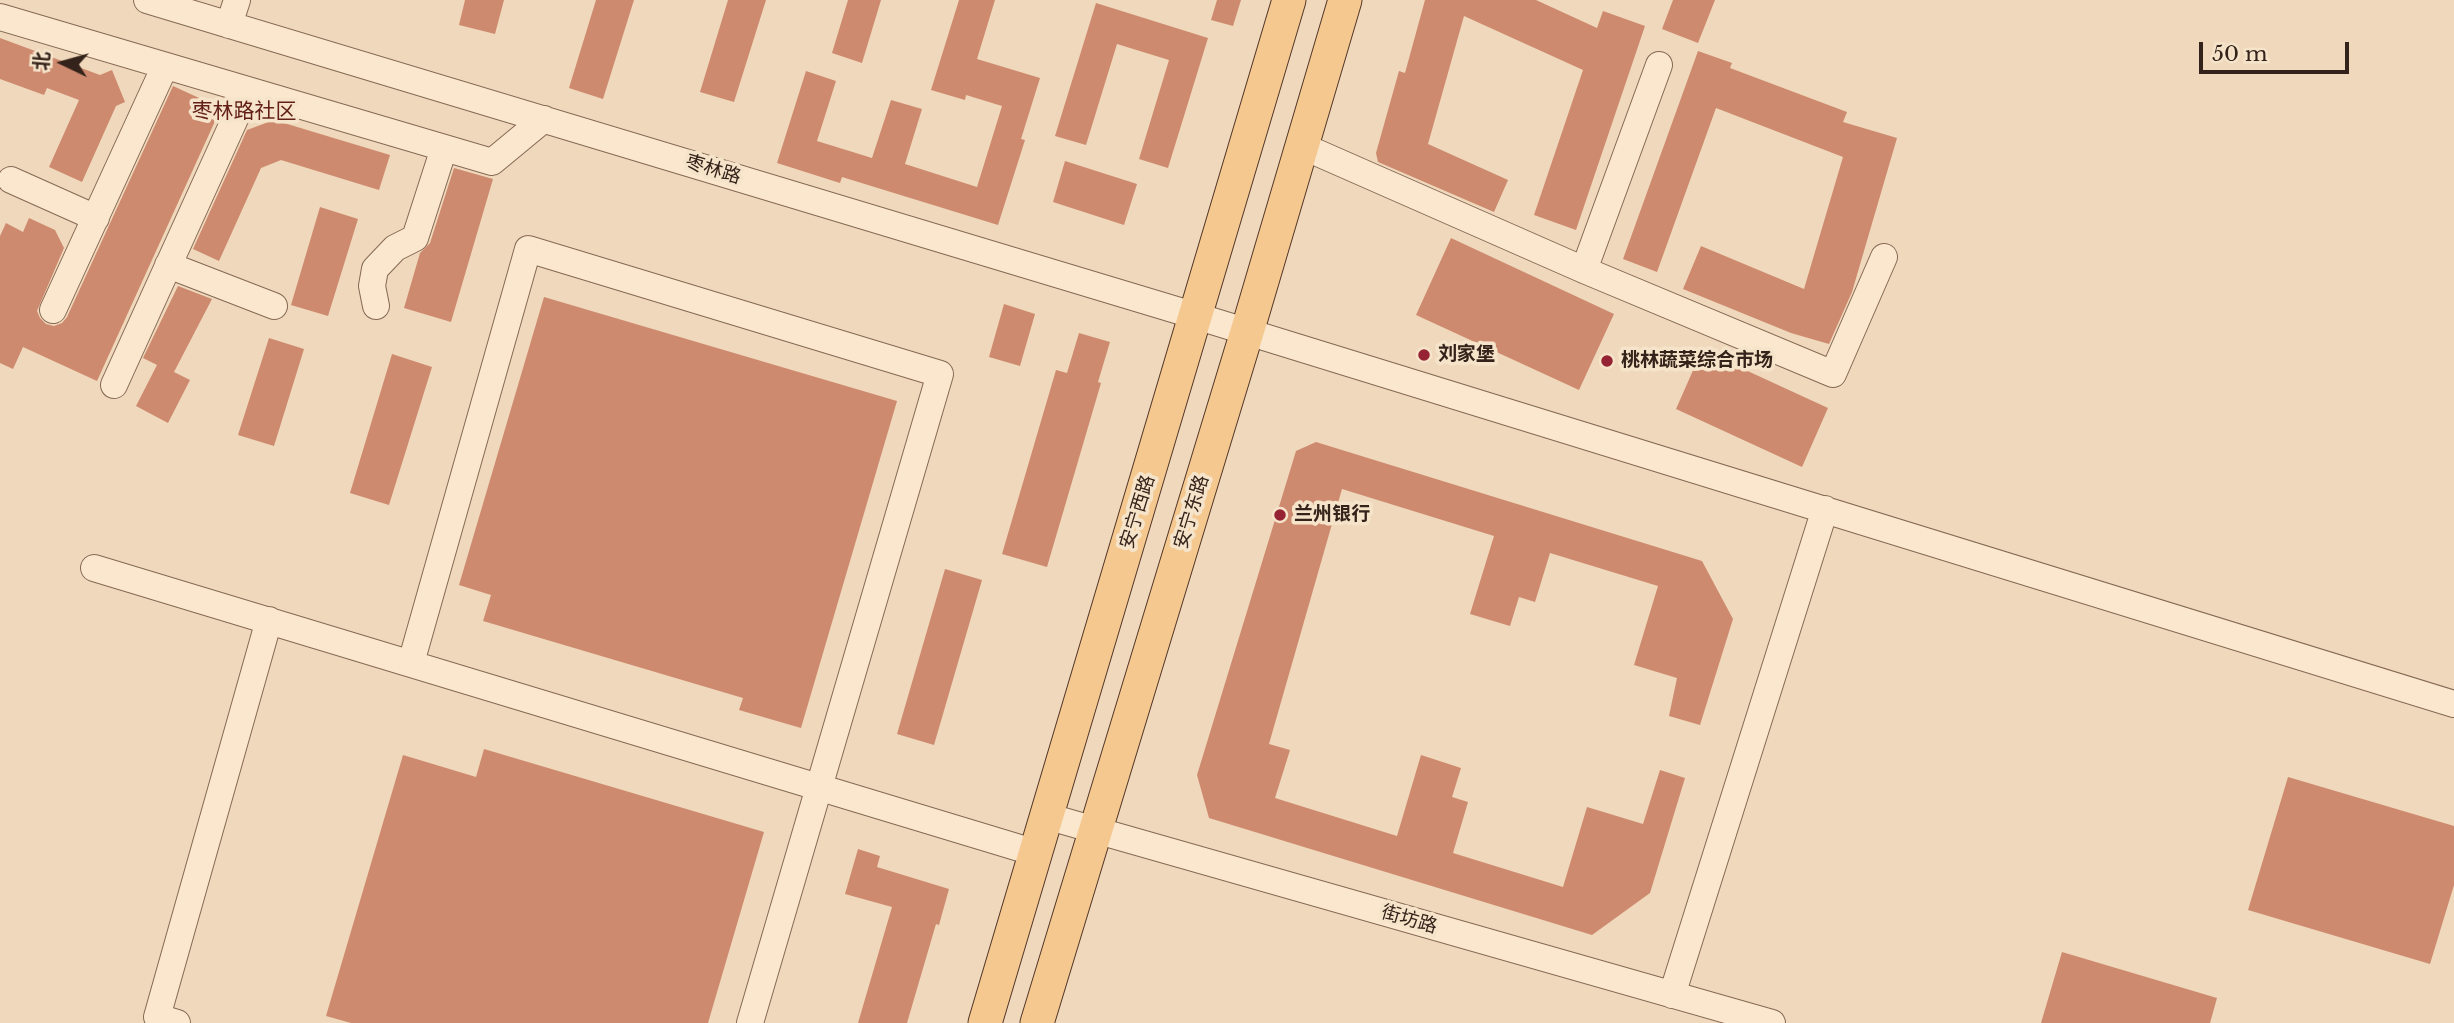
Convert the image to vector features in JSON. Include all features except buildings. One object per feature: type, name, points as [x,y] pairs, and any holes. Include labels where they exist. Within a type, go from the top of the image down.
[{"type":"main road","name":"安宁西路","points":[[985,1023],[1289,0]]},
{"type":"main road","name":"安宁东路","points":[[1037,1023],[1345,0]]},
{"type":"street","name":"枣林路","points":[[147,0],[233,12],[544,118],[2454,704]]},
{"type":"street","points":[[0,17],[492,162],[544,118]]},
{"type":"street","points":[[1584,270],[1659,65]]},
{"type":"street","points":[[53,310],[165,66]]},
{"type":"street","points":[[114,385],[248,90]]},
{"type":"street","points":[[1302,146],[1584,270],[1833,374],[1884,257]]},
{"type":"street","points":[[376,306],[372,286],[375,269],[396,248],[415,238],[444,148]]},
{"type":"street","points":[[11,180],[96,218]]},
{"type":"street","points":[[411,663],[528,249],[940,374],[750,1023]]},
{"type":"street","points":[[168,265],[274,306]]},
{"type":"street","points":[[1672,995],[1825,509]]},
{"type":"street","points":[[94,568],[1036,853]]},
{"type":"street","points":[[177,1023],[157,1017],[269,620]]},
{"type":"street","name":"街坊路","points":[[1046,816],[1772,1023]]},
{"type":"place","name":"刘家堡","points":[[1424,355]]},
{"type":"place","name":"桃林蔬菜综合市场","points":[[1607,361]]},
{"type":"place","name":"兰州银行","points":[[1280,515]]},
{"type":"district","name":"枣林路社区","points":[[244,112]]}]
